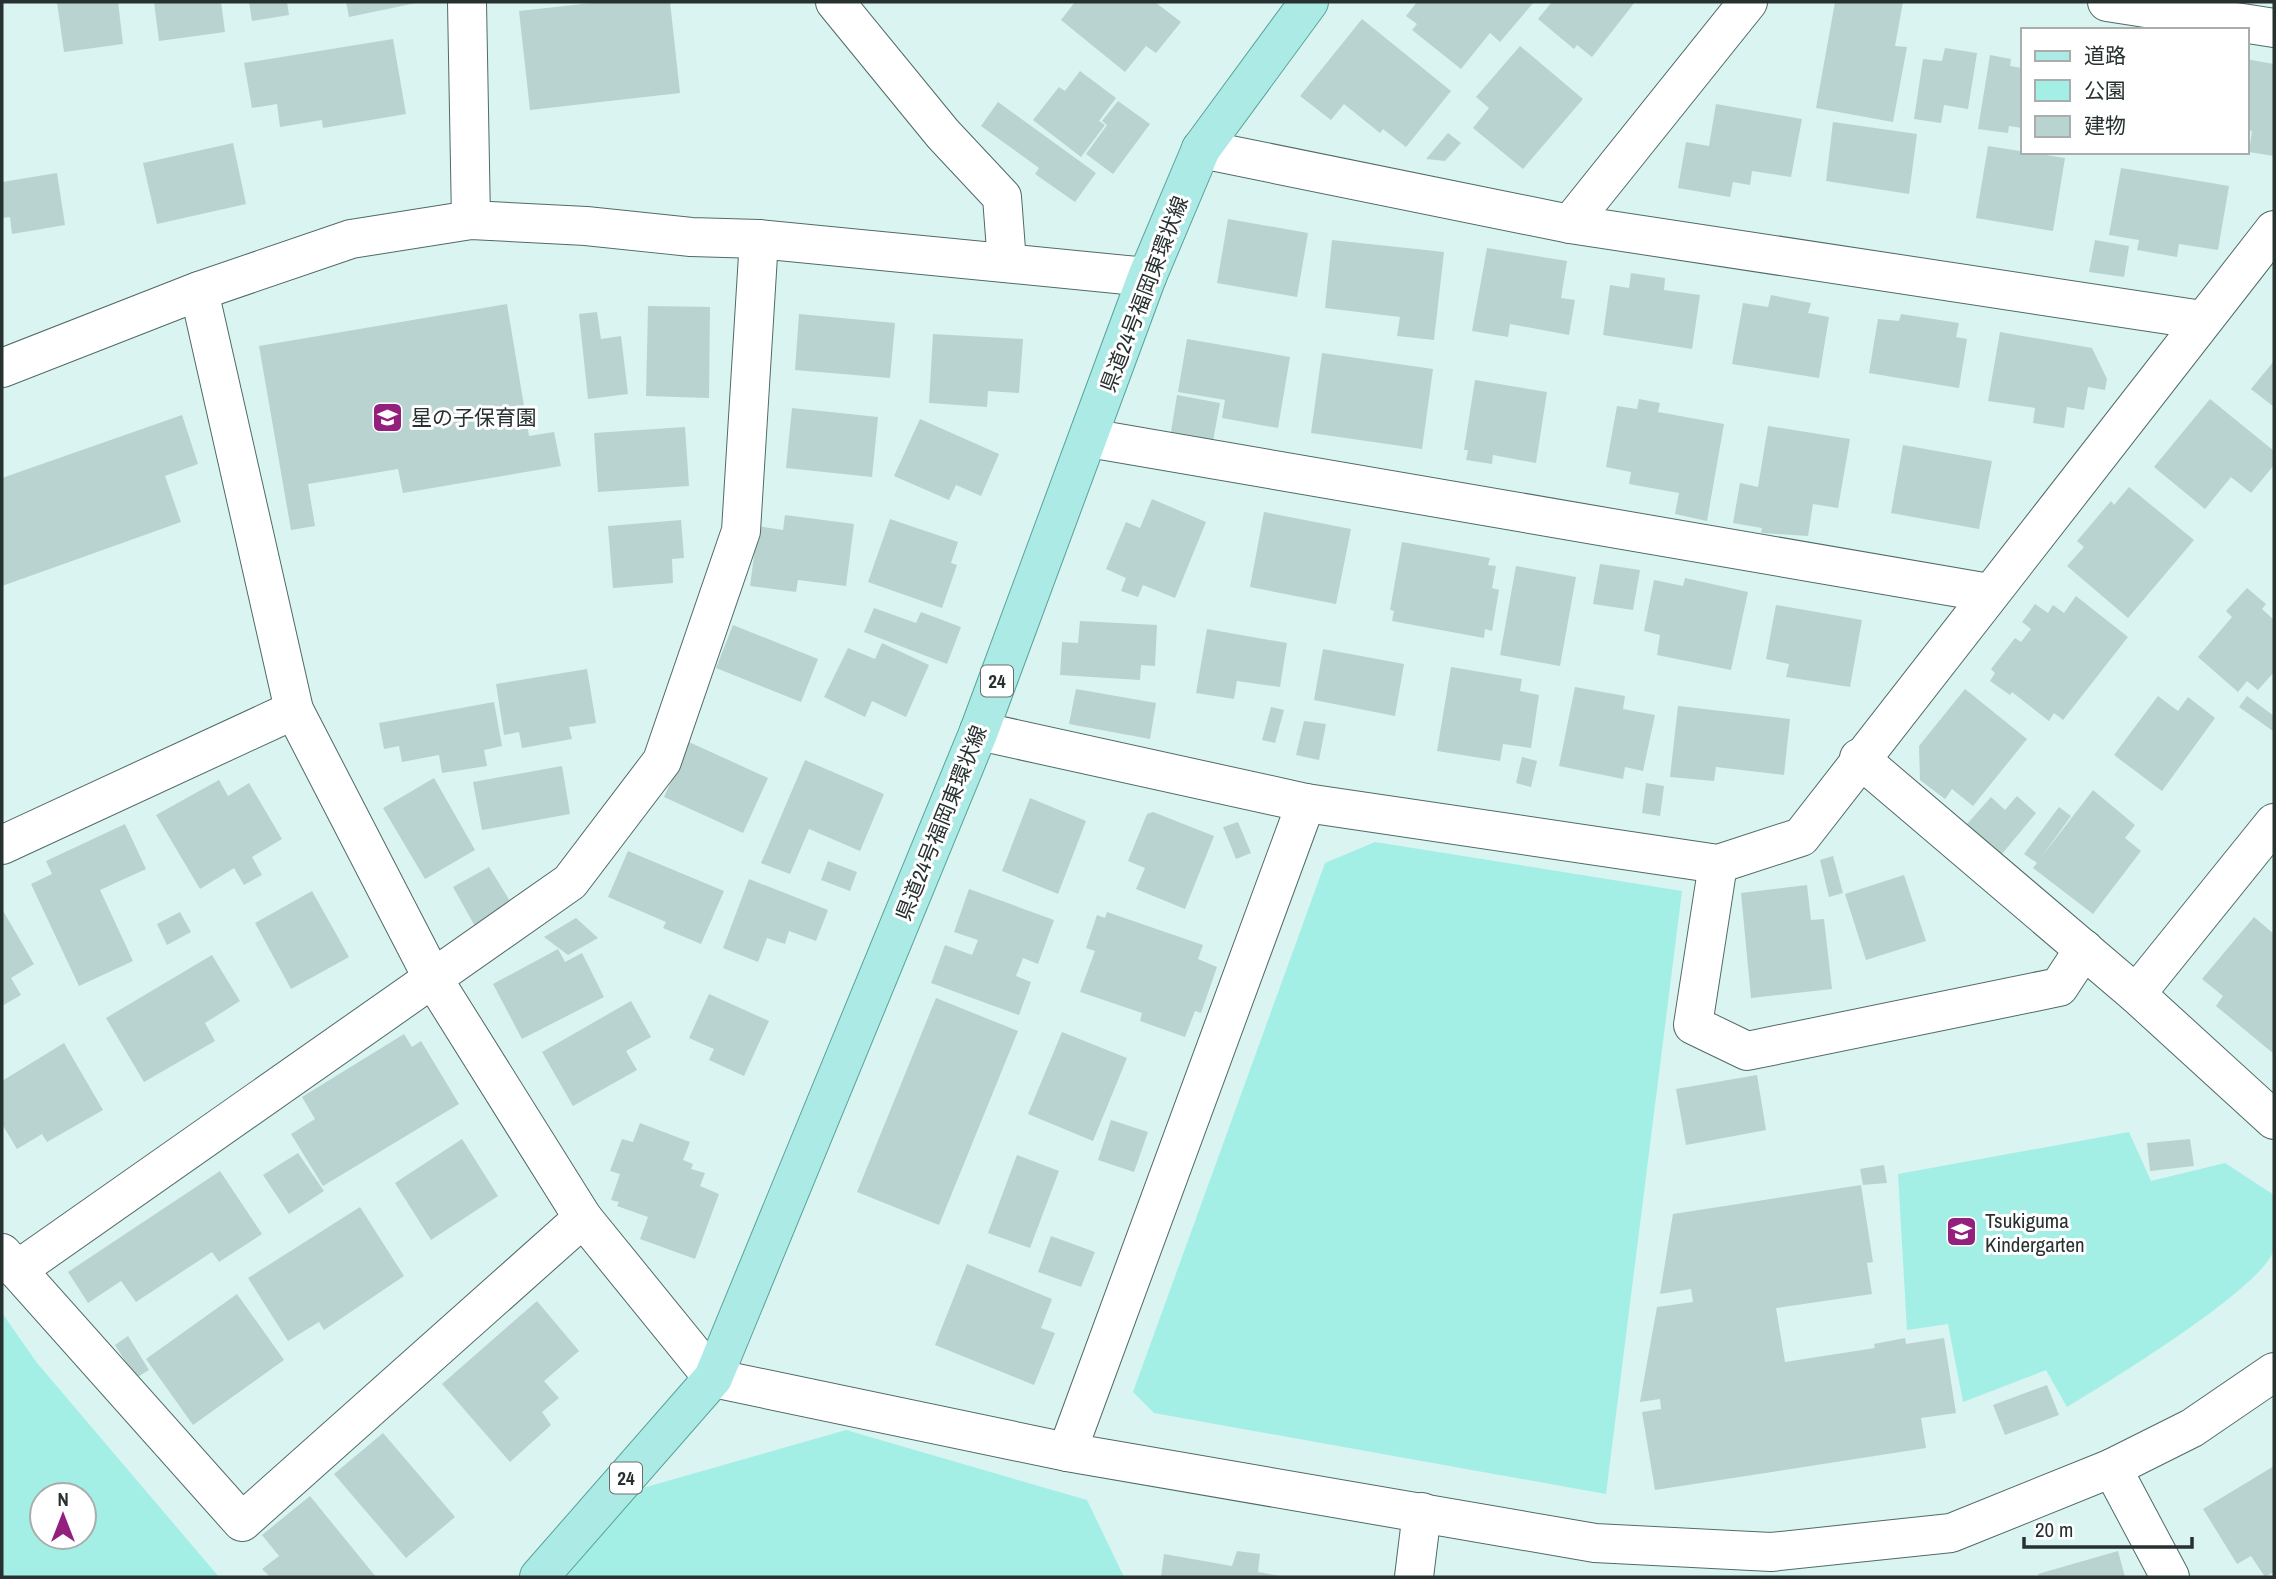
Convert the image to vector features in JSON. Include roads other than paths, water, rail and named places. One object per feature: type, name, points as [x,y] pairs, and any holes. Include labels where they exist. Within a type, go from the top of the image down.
[{"type":"main road","name":"県道24号福岡東環状線","points":[[539,1577],[713,1378],[979,731],[1147,276],[1201,149],[1309,2]]},
{"type":"street","points":[[467,2],[471,220]]},
{"type":"street","points":[[835,2],[943,134],[1002,197],[1007,263]]},
{"type":"street","points":[[1570,224],[1748,2]]},
{"type":"street","points":[[2107,2],[2274,28]]},
{"type":"street","points":[[1201,149],[1570,224],[2202,320]]},
{"type":"street","points":[[2,368],[199,290],[351,239],[471,220],[586,226],[691,237],[759,239],[1147,276]]},
{"type":"street","points":[[979,731],[1306,803],[1718,864],[1801,837],[1859,758],[2274,230]]},
{"type":"street","points":[[583,1218],[242,1522],[9,1261],[570,882],[662,761],[741,531],[759,239]]},
{"type":"street","points":[[199,290],[294,710],[432,977],[583,1218],[713,1378],[1067,1452],[1595,1543],[1771,1552],[1951,1533],[2112,1468],[2192,1428],[2274,1372]]},
{"type":"street","points":[[1089,438],[1989,593]]},
{"type":"street","points":[[2,845],[294,710]]},
{"type":"street","points":[[1859,758],[2136,994],[2274,1120]]},
{"type":"street","points":[[1067,1452],[1306,803]]},
{"type":"street","points":[[2136,994],[2274,823]]},
{"type":"street","points":[[1718,864],[1693,1025],[1747,1051],[2059,987],[2084,949]]},
{"type":"street","points":[[2112,1468],[2170,1577]]},
{"type":"street","points":[[1415,1577],[1423,1512]]},
{"type":"place","name":"星の子保育園","points":[[388,417]]},
{"type":"place","name":"Tsukiguma Kindergarten","points":[[1962,1232]]}]
